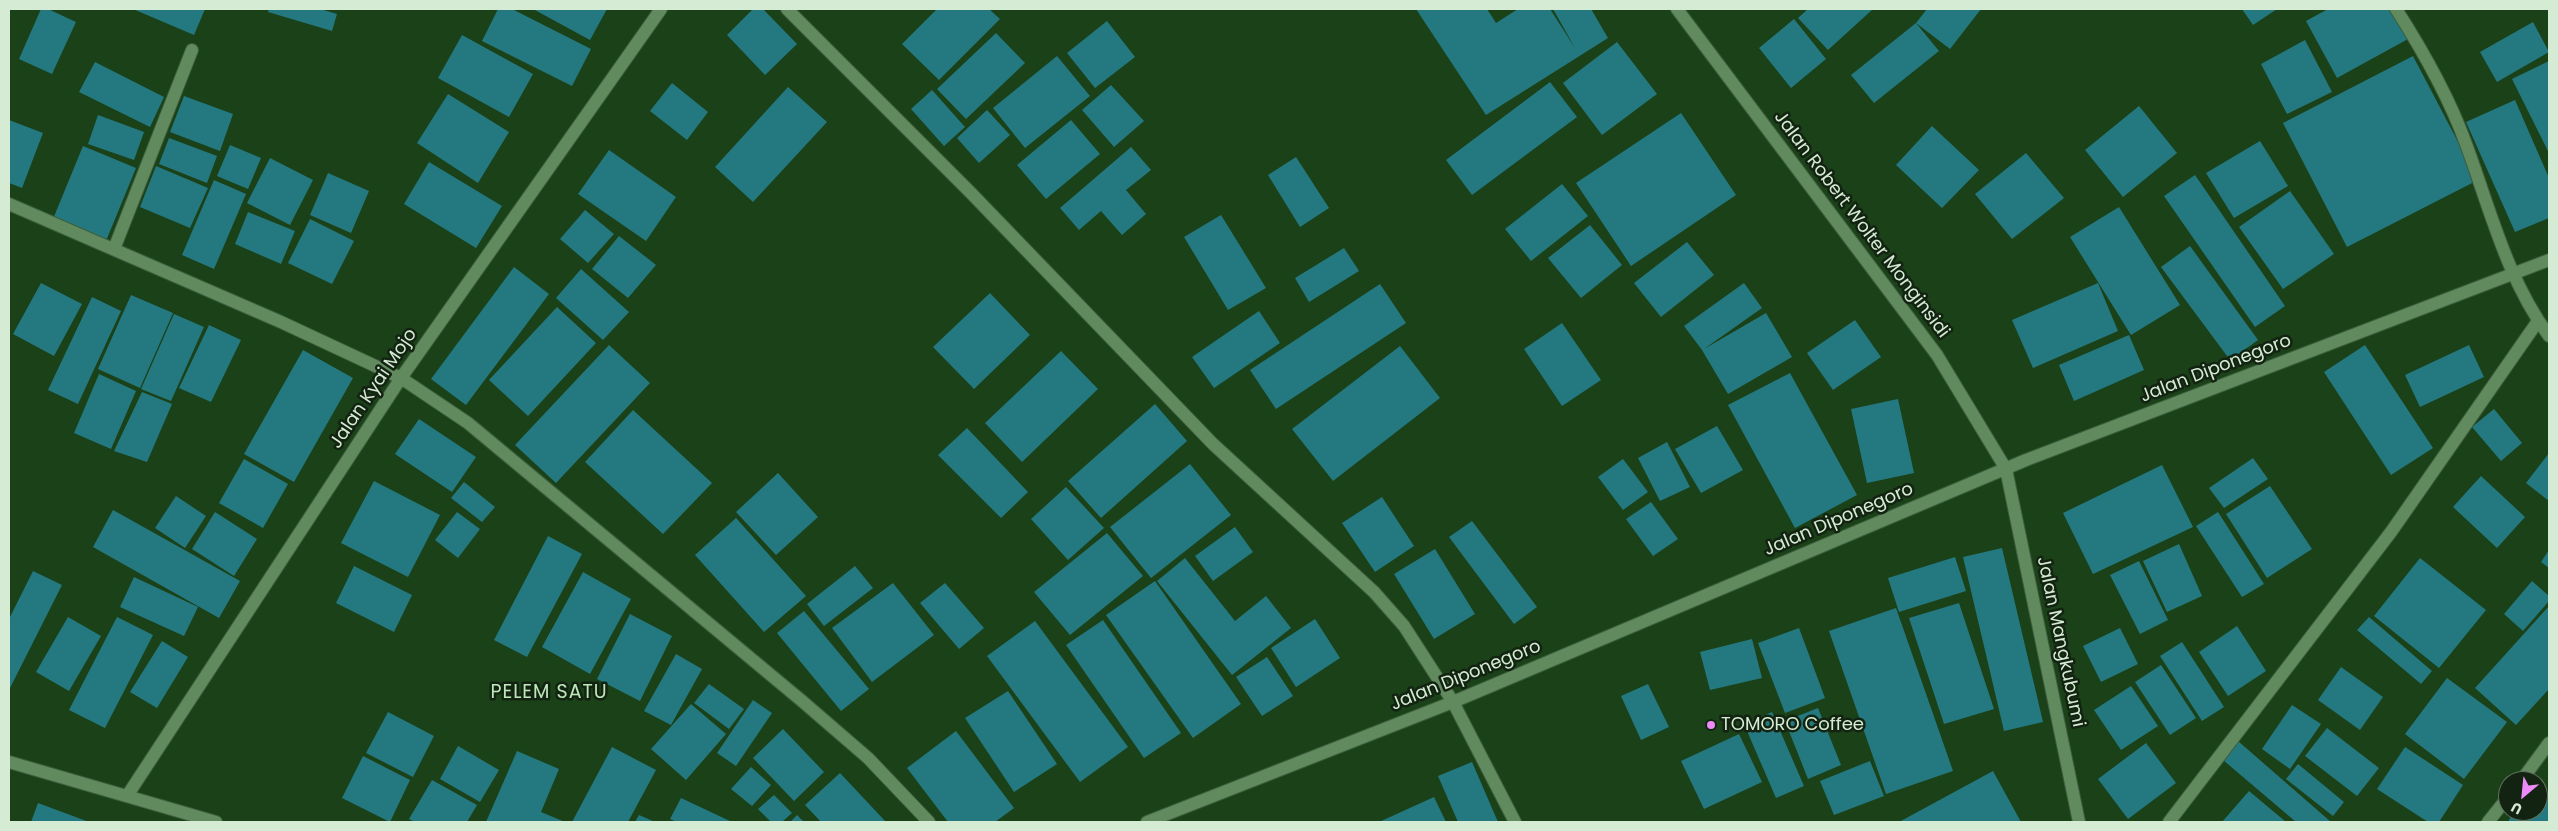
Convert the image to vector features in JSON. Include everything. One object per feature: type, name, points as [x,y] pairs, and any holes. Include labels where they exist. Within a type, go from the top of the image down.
[{"type":"street","name":"Jalan Kyai Mojo","points":[[127,796],[401,378],[661,9]]},
{"type":"street","points":[[787,9],[978,200],[1213,444],[1374,592],[1404,626],[1453,702],[1515,822]]},
{"type":"street","name":"Jalan Robert Wolter Monginsidi","points":[[1677,9],[1937,355],[2006,468]]},
{"type":"street","points":[[2396,9],[2420,48],[2465,141],[2513,274],[2538,321],[2549,336]]},
{"type":"street","points":[[114,249],[192,50]]},
{"type":"street","points":[[9,204],[281,322],[401,378],[468,423],[868,758],[929,822]]},
{"type":"street","name":"Jalan Diponegoro","points":[[1146,822],[1453,702],[2006,468],[2549,260]]},
{"type":"street","points":[[2170,822],[2391,532],[2538,321]]},
{"type":"street","name":"Jalan Mangkubumi","points":[[2006,468],[2079,822]]},
{"type":"street","points":[[2528,771],[2549,743]]},
{"type":"street","points":[[9,762],[216,822]]},
{"type":"street","points":[[2488,822],[2498,810]]},
{"type":"building","points":[[41,9],[48,9],[76,22],[52,74],[19,59]]},
{"type":"building","points":[[133,9],[205,9],[194,35]]},
{"type":"building","points":[[269,9],[320,9],[337,14],[332,31],[268,12]]},
{"type":"building","points":[[498,9],[512,9],[591,49],[572,86],[482,41]]},
{"type":"building","points":[[533,9],[607,9],[590,40]]},
{"type":"building","points":[[753,9],[763,9],[797,44],[765,75],[727,35]]},
{"type":"building","points":[[937,9],[989,9],[1000,19],[939,80],[902,44]]},
{"type":"building","points":[[1416,9],[1487,9],[1496,23],[1518,9],[1550,9],[1575,48],[1553,9],[1591,9],[1608,38],[1486,115]]},
{"type":"building","points":[[1808,9],[1873,9],[1828,50],[1798,18]]},
{"type":"building","points":[[1927,9],[1981,9],[1950,49],[1916,23]]},
{"type":"building","points":[[2242,9],[2277,9],[2253,25]]},
{"type":"building","points":[[2328,9],[2391,9],[2408,39],[2337,78],[2306,21]]},
{"type":"building","points":[[1794,19],[1826,59],[1791,88],[1759,48]]},
{"type":"building","points":[[1107,21],[1135,57],[1095,88],[1067,53]]},
{"type":"building","points":[[2533,22],[2549,52],[2497,82],[2480,52]]},
{"type":"building","points":[[1916,23],[1939,51],[1874,103],[1851,75]]},
{"type":"building","points":[[996,33],[1025,63],[966,119],[937,89]]},
{"type":"building","points":[[462,35],[533,74],[509,117],[438,78]]},
{"type":"building","points":[[2305,40],[2332,92],[2287,114],[2261,64]]},
{"type":"building","points":[[1617,42],[1657,94],[1602,135],[1563,83]]},
{"type":"building","points":[[1057,56],[1090,96],[1025,148],[993,108]]},
{"type":"building","points":[[2413,56],[2478,180],[2347,247],[2283,123]]},
{"type":"building","points":[[2549,61],[2549,153],[2512,79]]},
{"type":"building","points":[[95,62],[164,97],[150,127],[79,92]]},
{"type":"building","points":[[1550,82],[1577,117],[1472,195],[1446,160]]},
{"type":"building","points":[[672,83],[708,112],[687,140],[650,111]]},
{"type":"building","points":[[1111,85],[1144,121],[1114,147],[1082,110]]},
{"type":"building","points":[[788,87],[827,122],[753,202],[715,167]]},
{"type":"building","points":[[932,90],[965,127],[944,146],[911,109]]},
{"type":"building","points":[[448,94],[509,132],[478,183],[417,143]]},
{"type":"building","points":[[184,96],[233,114],[220,151],[170,132]]},
{"type":"building","points":[[2515,100],[2549,178],[2549,218],[2515,232],[2466,122]]},
{"type":"building","points":[[2139,106],[2177,153],[2123,197],[2085,150]]},
{"type":"building","points":[[987,110],[1010,135],[979,163],[957,138]]},
{"type":"building","points":[[1681,113],[1736,195],[1631,266],[1576,183]]},
{"type":"building","points":[[98,115],[144,132],[134,160],[88,144]]},
{"type":"building","points":[[9,120],[43,133],[22,188],[9,183]]},
{"type":"building","points":[[1071,120],[1100,154],[1046,199],[1017,165]]},
{"type":"building","points":[[1932,126],[1979,170],[1942,208],[1896,165]]},
{"type":"building","points":[[169,138],[217,156],[207,183],[159,164]]},
{"type":"building","points":[[2260,141],[2288,186],[2234,218],[2206,173]]},
{"type":"building","points":[[230,145],[261,158],[248,189],[217,176]]},
{"type":"building","points":[[83,146],[136,168],[106,241],[53,219]]},
{"type":"building","points":[[1131,147],[1151,170],[1126,190],[1146,214],[1122,235],[1101,211],[1079,230],[1060,208]]},
{"type":"building","points":[[609,150],[676,197],[646,241],[578,194]]},
{"type":"building","points":[[2026,153],[2064,198],[2012,239],[1975,194]]},
{"type":"building","points":[[1296,157],[1329,208],[1300,227],[1268,175]]},
{"type":"building","points":[[270,158],[313,180],[290,225],[247,203]]},
{"type":"building","points":[[429,162],[502,206],[476,248],[404,204]]},
{"type":"building","points":[[156,166],[208,188],[190,228],[140,207]]},
{"type":"building","points":[[328,173],[369,191],[351,233],[310,215]]},
{"type":"building","points":[[2195,175],[2285,306],[2255,327],[2164,196]]},
{"type":"building","points":[[214,180],[246,194],[214,269],[182,255]]},
{"type":"building","points":[[1562,184],[1588,216],[1531,261],[1505,229]]},
{"type":"building","points":[[2290,191],[2334,254],[2283,289],[2239,227]]},
{"type":"building","points":[[2119,207],[2180,305],[2131,335],[2070,237]]},
{"type":"building","points":[[585,210],[614,234],[588,263],[560,239]]},
{"type":"building","points":[[248,212],[295,231],[281,264],[235,244]]},
{"type":"building","points":[[1221,215],[1266,288],[1228,310],[1184,237]]},
{"type":"building","points":[[310,219],[354,241],[332,284],[288,263]]},
{"type":"building","points":[[1590,225],[1622,265],[1581,298],[1548,258]]},
{"type":"building","points":[[619,236],[656,265],[628,298],[592,269]]},
{"type":"building","points":[[1687,242],[1714,275],[1661,317],[1634,283]]},
{"type":"building","points":[[2190,246],[2258,340],[2230,360],[2161,267]]},
{"type":"building","points":[[1344,248],[1359,271],[1309,302],[1295,278]]},
{"type":"building","points":[[514,267],[549,294],[466,405],[431,379]]},
{"type":"building","points":[[581,269],[629,312],[603,340],[556,298]]},
{"type":"building","points":[[41,283],[82,304],[54,356],[13,334]]},
{"type":"building","points":[[1744,283],[1762,308],[1704,349],[1766,313],[1792,357],[1728,394],[1702,350],[1684,326]]},
{"type":"building","points":[[2098,283],[2118,331],[2033,368],[2012,320]]},
{"type":"building","points":[[1380,284],[1406,323],[1276,409],[1250,370]]},
{"type":"building","points":[[990,293],[1030,335],[974,389],[933,347]]},
{"type":"building","points":[[131,295],[173,313],[140,388],[98,369]]},
{"type":"building","points":[[92,297],[121,311],[78,404],[48,390]]},
{"type":"building","points":[[557,307],[596,343],[528,416],[489,380]]},
{"type":"building","points":[[1259,311],[1280,343],[1214,388],[1192,357]]},
{"type":"building","points":[[174,314],[204,327],[171,401],[141,389]]},
{"type":"building","points":[[1855,320],[1881,357],[1833,390],[1807,353]]},
{"type":"building","points":[[1562,323],[1601,380],[1562,406],[1524,349]]},
{"type":"building","points":[[209,325],[241,340],[211,402],[179,388]]},
{"type":"building","points":[[2129,335],[2144,370],[2074,401],[2059,365]]},
{"type":"building","points":[[609,345],[650,383],[556,483],[515,445]]},
{"type":"building","points":[[2365,345],[2433,448],[2391,475],[2324,372]]},
{"type":"building","points":[[2469,345],[2484,377],[2420,407],[2405,375]]},
{"type":"building","points":[[1400,346],[1440,398],[1333,481],[1292,429]]},
{"type":"building","points":[[303,350],[353,378],[294,482],[244,454]]},
{"type":"building","points":[[1061,351],[1098,389],[1022,462],[985,423]]},
{"type":"building","points":[[1790,373],[1857,495],[1795,528],[1728,405]]},
{"type":"building","points":[[99,374],[136,391],[111,449],[74,433]]},
{"type":"building","points":[[142,392],[172,404],[147,462],[114,451]]},
{"type":"building","points":[[1898,399],[1914,473],[1867,483],[1851,409]]},
{"type":"building","points":[[1155,404],[1187,441],[1101,518],[1068,481]]},
{"type":"building","points":[[2494,409],[2522,443],[2501,461],[2472,427]]},
{"type":"building","points":[[633,410],[712,483],[663,534],[585,462]]},
{"type":"building","points":[[419,419],[476,457],[452,492],[395,454]]},
{"type":"building","points":[[1717,426],[1743,470],[1701,493],[1675,449]]},
{"type":"building","points":[[967,428],[1028,492],[1001,518],[938,455]]},
{"type":"building","points":[[1667,442],[1690,487],[1660,501],[1638,458]]},
{"type":"building","points":[[2549,453],[2549,501],[2526,483]]},
{"type":"building","points":[[2253,458],[2268,479],[2224,508],[2209,488]]},
{"type":"building","points":[[244,459],[288,484],[263,528],[219,503]]},
{"type":"building","points":[[1623,459],[1648,492],[1623,510],[1598,477]]},
{"type":"building","points":[[1190,464],[1231,515],[1151,578],[1110,527]]},
{"type":"building","points":[[2162,465],[2193,527],[2093,574],[2063,513]]},
{"type":"building","points":[[778,473],[818,517],[776,555],[736,512]]},
{"type":"building","points":[[2481,476],[2525,517],[2497,548],[2453,507]]},
{"type":"building","points":[[374,481],[440,515],[408,577],[341,543]]},
{"type":"building","points":[[464,482],[495,507],[482,522],[451,498]]},
{"type":"building","points":[[2270,486],[2312,549],[2267,578],[2226,514]]},
{"type":"building","points":[[1066,487],[1104,528],[1068,560],[1031,519]]},
{"type":"building","points":[[176,496],[206,516],[185,548],[155,528]]},
{"type":"building","points":[[1382,497],[1414,546],[1375,572],[1342,523]]},
{"type":"building","points":[[1651,502],[1678,539],[1653,556],[1626,519]]},
{"type":"building","points":[[113,510],[240,581],[219,618],[93,547]]},
{"type":"building","points":[[215,512],[257,539],[234,576],[192,549]]},
{"type":"building","points":[[457,512],[480,529],[458,558],[435,540]]},
{"type":"building","points":[[2218,512],[2264,584],[2242,597],[2196,526]]},
{"type":"building","points":[[736,518],[806,596],[764,632],[695,555]]},
{"type":"building","points":[[1472,521],[1537,607],[1514,624],[1449,537]]},
{"type":"building","points":[[1235,527],[1253,552],[1213,581],[1195,556]]},
{"type":"building","points":[[1107,533],[1143,576],[1070,635],[1034,592]]},
{"type":"building","points":[[548,536],[582,554],[527,657],[494,640]]},
{"type":"building","points":[[2179,544],[2202,596],[2167,612],[2143,561]]},
{"type":"building","points":[[2002,548],[2043,722],[2004,731],[1963,557]]},
{"type":"building","points":[[1435,549],[1475,614],[1434,639],[1394,574]]},
{"type":"building","points":[[2549,550],[2549,568],[2541,562]]},
{"type":"building","points":[[1955,557],[1966,591],[1899,612],[1888,578]]},
{"type":"building","points":[[1185,558],[1235,621],[1266,596],[1291,628],[1232,675],[1157,581]]},
{"type":"building","points":[[2420,558],[2486,610],[2439,668],[2374,616]]},
{"type":"building","points":[[2139,561],[2168,620],[2140,634],[2110,575]]},
{"type":"building","points":[[354,566],[412,595],[394,632],[336,603]]},
{"type":"building","points":[[855,566],[873,588],[824,626],[807,604]]},
{"type":"building","points":[[33,571],[62,585],[9,690],[9,619]]},
{"type":"building","points":[[583,572],[631,599],[590,674],[542,647]]},
{"type":"building","points":[[134,577],[198,607],[184,636],[120,607]]},
{"type":"building","points":[[1155,581],[1241,704],[1193,738],[1106,615]]},
{"type":"building","points":[[2532,581],[2549,596],[2549,601],[2523,631],[2504,614]]},
{"type":"building","points":[[893,583],[934,635],[872,682],[832,628]]},
{"type":"building","points":[[945,583],[984,628],[959,649],[920,603]]},
{"type":"building","points":[[1959,603],[1994,709],[1944,724],[1909,618]]},
{"type":"building","points":[[2549,606],[2549,689],[2516,725],[2475,688]]},
{"type":"building","points":[[1896,608],[1953,771],[1886,794],[1829,631]]},
{"type":"building","points":[[804,611],[869,689],[841,711],[777,633]]},
{"type":"building","points":[[630,614],[672,636],[640,701],[597,679]]},
{"type":"building","points":[[68,617],[101,636],[69,691],[36,672]]},
{"type":"building","points":[[117,617],[153,635],[105,728],[69,710]]},
{"type":"building","points":[[2369,617],[2432,671],[2421,684],[2357,630]]},
{"type":"building","points":[[1315,619],[1340,658],[1296,687],[1271,648]]},
{"type":"building","points":[[1103,620],[1181,733],[1144,758],[1066,645]]},
{"type":"building","points":[[1035,621],[1128,747],[1080,782],[987,656]]},
{"type":"building","points":[[2237,626],[2266,671],[2228,696],[2199,652]]},
{"type":"building","points":[[1799,628],[1825,698],[1785,713],[1758,643]]},
{"type":"building","points":[[2120,628],[2138,664],[2101,682],[2083,646]]},
{"type":"building","points":[[1752,639],[1762,678],[1710,690],[1700,652]]},
{"type":"building","points":[[162,641],[188,657],[157,708],[130,692]]},
{"type":"building","points":[[2182,642],[2224,707],[2202,721],[2160,656]]},
{"type":"building","points":[[676,654],[702,669],[671,725],[644,711]]},
{"type":"building","points":[[1267,657],[1293,696],[1262,716],[1236,677]]},
{"type":"building","points":[[2161,665],[2196,718],[2170,735],[2135,682]]},
{"type":"building","points":[[2341,667],[2383,697],[2360,730],[2318,700]]},
{"type":"building","points":[[2447,678],[2507,722],[2464,779],[2405,734]]},
{"type":"building","points":[[709,684],[744,709],[729,729],[694,703]]},
{"type":"building","points":[[1648,684],[1669,727],[1641,740],[1621,696]]},
{"type":"building","points":[[2131,686],[2158,726],[2121,750],[2094,710]]},
{"type":"building","points":[[1008,691],[1057,764],[1014,792],[965,718]]},
{"type":"building","points":[[753,700],[772,713],[736,766],[717,753]]},
{"type":"building","points":[[691,704],[726,734],[686,780],[651,749]]},
{"type":"building","points":[[2292,705],[2321,724],[2290,769],[2262,749]]},
{"type":"building","points":[[1818,708],[1841,765],[1808,779],[1785,721]]},
{"type":"building","points":[[388,712],[434,736],[413,777],[366,753]]},
{"type":"building","points":[[1772,712],[1804,786],[1776,798],[1744,724]]},
{"type":"building","points":[[2327,728],[2379,768],[2357,796],[2305,756]]},
{"type":"building","points":[[783,729],[824,772],[794,801],[753,758]]},
{"type":"building","points":[[956,731],[1014,808],[995,822],[948,822],[907,768]]},
{"type":"building","points":[[1739,734],[1762,782],[1704,809],[1681,761]]},
{"type":"building","points":[[2238,741],[2331,822],[2296,822],[2223,760]]},
{"type":"building","points":[[2146,743],[2176,783],[2128,819],[2098,779]]},
{"type":"building","points":[[458,746],[499,770],[480,802],[440,779]]},
{"type":"building","points":[[612,747],[656,770],[628,822],[572,822]]},
{"type":"building","points":[[2405,747],[2463,785],[2439,822],[2428,822],[2377,789]]},
{"type":"building","points":[[517,751],[559,769],[541,812],[565,822],[486,822]]},
{"type":"building","points":[[363,756],[410,780],[390,822],[342,798]]},
{"type":"building","points":[[1870,761],[1884,796],[1834,815],[1820,781]]},
{"type":"building","points":[[1472,762],[1498,822],[1458,822],[1438,776]]},
{"type":"building","points":[[2298,764],[2344,802],[2333,816],[2286,779]]},
{"type":"building","points":[[751,767],[771,785],[752,806],[731,789]]},
{"type":"building","points":[[1993,771],[2021,822],[1899,822]]},
{"type":"building","points":[[840,773],[886,822],[821,822],[805,805]]},
{"type":"building","points":[[432,780],[477,805],[467,822],[415,822],[409,819]]},
{"type":"building","points":[[2249,791],[2286,822],[2222,822]]},
{"type":"building","points":[[774,795],[792,813],[782,822],[771,822],[758,809]]},
{"type":"building","points":[[1434,797],[1446,822],[1379,822]]},
{"type":"building","points":[[681,798],[732,822],[677,822],[670,819]]},
{"type":"building","points":[[2549,800],[2549,822],[2508,822],[2548,821]]},
{"type":"building","points":[[38,803],[89,822],[31,822]]},
{"type":"building","points":[[639,815],[655,822],[635,822]]},
{"type":"building","points":[[797,815],[804,822],[790,822]]},
{"type":"place","name":"TOMORO Coffee","points":[[1711,725]]},
{"type":"district","name":"PELEM SATU","points":[[549,693]]}]
